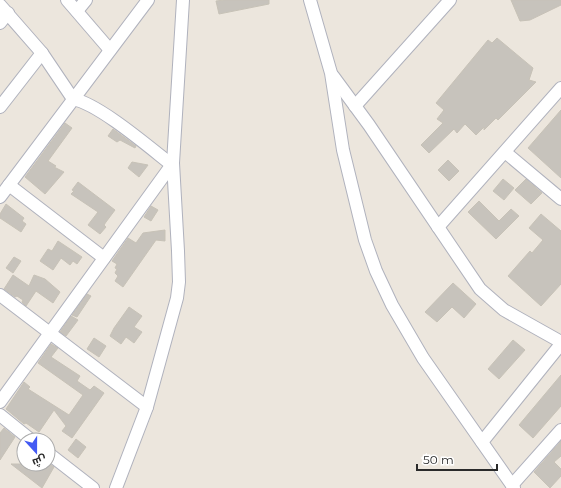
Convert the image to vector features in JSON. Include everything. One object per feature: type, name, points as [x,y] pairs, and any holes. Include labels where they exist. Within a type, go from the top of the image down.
[{"type":"street","points":[[67,0],[110,50]]},
{"type":"street","points":[[77,11],[86,0]]},
{"type":"street","points":[[0,197],[148,0]]},
{"type":"street","points":[[116,488],[147,407],[175,312],[179,282],[173,164],[183,0]]},
{"type":"street","points":[[310,0],[331,73],[343,150],[365,240],[376,272],[392,305],[423,358],[513,487],[561,430]]},
{"type":"street","points":[[355,106],[450,0]]},
{"type":"street","points":[[4,9],[42,53],[73,99],[82,100],[124,128],[173,164]]},
{"type":"street","points":[[0,24],[4,9]]},
{"type":"street","points":[[0,107],[42,53]]},
{"type":"street","points":[[331,73],[474,281],[496,304],[504,310],[561,343],[482,442]]},
{"type":"street","points":[[438,227],[561,88]]},
{"type":"street","points":[[505,152],[561,199]]},
{"type":"street","points":[[0,402],[173,164]]},
{"type":"street","points":[[9,185],[104,258]]},
{"type":"street","points":[[0,295],[147,407]]},
{"type":"street","points":[[0,416],[21,432]]},
{"type":"street","points":[[56,460],[93,488]]},
{"type":"building","points":[[269,0],[269,4],[219,14],[216,1]]},
{"type":"building","points":[[511,0],[561,0],[561,5],[530,20],[520,21]]},
{"type":"building","points":[[497,38],[533,68],[529,80],[536,82],[498,120],[496,118],[484,130],[484,127],[476,135],[465,124],[457,133],[454,129],[429,153],[421,145],[443,123],[437,119],[444,110],[436,103],[488,40],[492,43]]},
{"type":"building","points":[[561,110],[561,178],[528,148]]},
{"type":"building","points":[[65,123],[72,128],[48,161],[56,166],[54,167],[64,172],[45,194],[25,177]]},
{"type":"building","points":[[113,129],[136,146],[135,148],[120,140],[117,142],[108,136]]},
{"type":"building","points":[[448,160],[459,171],[449,181],[438,170]]},
{"type":"building","points":[[132,162],[148,165],[139,177],[128,168]]},
{"type":"building","points":[[503,179],[514,188],[504,200],[493,191]]},
{"type":"building","points":[[526,179],[542,193],[531,204],[515,190]]},
{"type":"building","points":[[78,182],[115,210],[104,225],[106,227],[100,234],[88,225],[98,212],[71,194]]},
{"type":"building","points":[[479,201],[499,221],[511,209],[519,216],[496,239],[468,212]]},
{"type":"building","points":[[6,204],[24,218],[22,221],[26,224],[21,232],[0,218],[0,214]]},
{"type":"building","points":[[151,206],[158,210],[151,221],[144,217]]},
{"type":"building","points":[[541,214],[561,231],[561,284],[541,306],[508,276],[530,251],[532,253],[543,240],[529,228]]},
{"type":"building","points":[[165,230],[165,241],[156,240],[123,287],[115,281],[118,276],[115,273],[117,264],[112,261],[128,238],[136,243],[143,233]]},
{"type":"building","points":[[58,241],[82,257],[77,264],[73,261],[70,265],[61,258],[53,270],[40,261],[48,249],[52,251]]},
{"type":"building","points":[[14,257],[21,261],[13,273],[6,268]]},
{"type":"building","points":[[13,275],[29,286],[34,275],[45,279],[60,292],[53,303],[36,291],[26,306],[22,302],[23,300],[17,296],[15,297],[4,289]]},
{"type":"building","points":[[453,283],[476,304],[464,318],[452,307],[437,322],[425,312]]},
{"type":"building","points":[[87,294],[91,296],[77,317],[72,315]]},
{"type":"building","points":[[129,307],[142,316],[134,327],[142,332],[134,343],[126,337],[121,344],[110,336]]},
{"type":"building","points":[[71,316],[78,320],[66,336],[60,332]]},
{"type":"building","points":[[94,338],[106,346],[99,357],[87,349]]},
{"type":"building","points":[[513,340],[525,350],[499,379],[488,369]]},
{"type":"building","points":[[51,344],[58,348],[51,357],[80,376],[77,381],[90,390],[94,386],[104,393],[72,438],[62,431],[66,426],[54,410],[39,432],[26,423],[24,424],[6,409],[24,382],[30,387],[28,389],[69,415],[83,395],[38,363]]},
{"type":"building","points":[[561,375],[561,406],[533,438],[519,425]]},
{"type":"building","points":[[4,428],[15,437],[0,460],[0,433]]},
{"type":"building","points":[[76,439],[86,447],[78,458],[68,450]]},
{"type":"building","points":[[561,441],[561,456],[554,462],[561,469],[561,476],[550,488],[534,472]]},
{"type":"building","points":[[21,472],[51,472],[42,488]]}]
